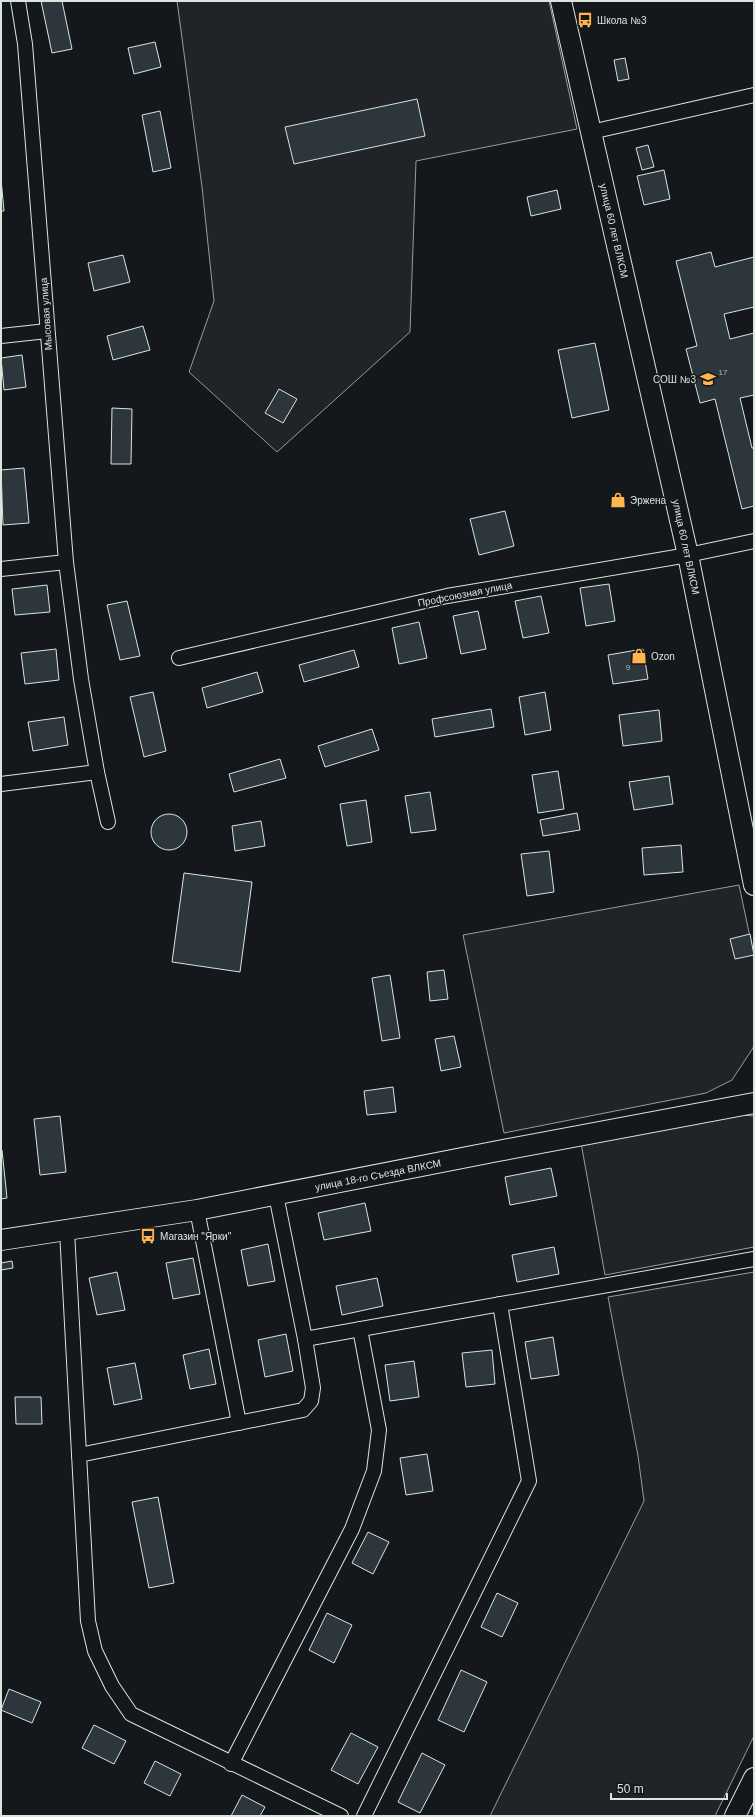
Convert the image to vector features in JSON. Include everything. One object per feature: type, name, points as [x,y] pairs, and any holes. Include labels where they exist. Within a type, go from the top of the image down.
[{"type":"street","name":"Мысовая улица","points":[[18,1],[25,44],[66,562],[81,679],[97,772],[108,822]]},
{"type":"street","name":"улица 60 лет ВЛКСМ","points":[[561,1],[688,555],[754,885]]},
{"type":"street","points":[[591,132],[754,95]]},
{"type":"street","points":[[1,336],[47,331]]},
{"type":"street","name":"Профсоюзная улица","points":[[179,658],[447,596],[688,555],[754,542]]},
{"type":"street","points":[[1,569],[66,562]]},
{"type":"street","points":[[1,784],[97,772]]},
{"type":"street","name":"улица 18-го Съезда ВЛКСМ","points":[[1,1240],[198,1210],[506,1149],[754,1103]]},
{"type":"street","points":[[79,1455],[303,1410],[311,1401],[313,1388],[305,1339],[276,1195]]},
{"type":"street","points":[[198,1210],[239,1423]]},
{"type":"street","points":[[67,1230],[88,1621],[95,1650],[112,1686],[131,1714],[231,1764],[341,1816]]},
{"type":"street","points":[[305,1339],[754,1259]]},
{"type":"street","points":[[364,1816],[529,1481],[500,1304]]},
{"type":"street","points":[[231,1764],[352,1529],[374,1471],[379,1430],[360,1329]]},
{"type":"street","points":[[735,1816],[754,1778]]},
{"type":"shaded area","points":[[177,1],[549,1],[577,129],[416,161],[410,332],[277,452],[189,372],[214,301],[202,187]]},
{"type":"shaded area","points":[[739,885],[754,956],[754,1044],[753,1048],[732,1080],[706,1093],[504,1133],[463,935]]},
{"type":"shaded area","points":[[741,1115],[754,1116],[754,1247],[605,1275],[581,1143]]},
{"type":"shaded area","points":[[754,1272],[754,1736],[715,1816],[490,1816],[644,1501],[638,1456],[608,1297]]},
{"type":"building","points":[[41,1],[62,1],[72,49],[52,53]]},
{"type":"building","points":[[155,42],[161,67],[134,74],[128,48]]},
{"type":"building","points":[[625,58],[629,79],[618,81],[614,60]]},
{"type":"building","points":[[417,99],[425,136],[294,164],[285,127]]},
{"type":"building","points":[[160,111],[171,168],[153,172],[142,115]]},
{"type":"building","points":[[648,145],[654,167],[642,170],[636,148]]},
{"type":"building","points":[[664,170],[670,199],[644,205],[637,176]]},
{"type":"building","points":[[1,179],[4,211],[1,211]]},
{"type":"building","points":[[557,190],[561,209],[531,216],[527,197]]},
{"type":"building","points":[[711,252],[715,267],[754,257],[754,307],[724,314],[730,339],[754,333],[754,395],[740,398],[752,448],[754,448],[754,506],[742,509],[715,399],[700,403],[686,349],[697,346],[676,261]]},
{"type":"building","points":[[123,255],[130,282],[94,291],[88,263]]},
{"type":"building","points":[[143,326],[150,350],[113,360],[107,336]]},
{"type":"building","points":[[595,343],[609,410],[572,418],[558,350]]},
{"type":"building","points":[[22,355],[26,387],[4,390],[1,358]]},
{"type":"building","points":[[279,389],[297,399],[283,423],[265,413]]},
{"type":"building","points":[[112,408],[132,409],[131,464],[111,464]]},
{"type":"building","points":[[24,468],[29,523],[3,525],[1,470]]},
{"type":"building","points":[[505,511],[514,546],[479,555],[470,519]]},
{"type":"building","points":[[609,584],[615,621],[586,626],[580,588]]},
{"type":"building","points":[[47,585],[50,612],[15,615],[12,589]]},
{"type":"building","points":[[541,596],[549,633],[523,638],[515,601]]},
{"type":"building","points":[[127,601],[140,656],[120,660],[107,605]]},
{"type":"building","points":[[478,611],[486,649],[461,654],[453,616]]},
{"type":"building","points":[[419,622],[427,658],[399,664],[392,628]]},
{"type":"building","points":[[56,649],[59,680],[25,684],[21,653]]},
{"type":"building","points":[[643,649],[648,679],[613,684],[608,655]]},
{"type":"building","points":[[354,650],[359,667],[304,682],[299,665]]},
{"type":"building","points":[[257,672],[263,692],[207,708],[202,688]]},
{"type":"building","points":[[153,692],[166,751],[144,757],[130,697]]},
{"type":"building","points":[[545,692],[551,730],[525,735],[519,697]]},
{"type":"building","points":[[491,709],[494,727],[435,737],[432,719]]},
{"type":"building","points":[[659,710],[662,741],[623,746],[619,715]]},
{"type":"building","points":[[64,717],[68,745],[33,751],[28,722]]},
{"type":"building","points":[[372,729],[379,750],[325,767],[318,746]]},
{"type":"building","points":[[280,759],[286,778],[234,792],[229,774]]},
{"type":"building","points":[[558,771],[564,809],[538,813],[532,775]]},
{"type":"building","points":[[669,776],[673,804],[634,810],[629,782]]},
{"type":"building","points":[[430,792],[436,830],[411,833],[405,796]]},
{"type":"building","points":[[366,800],[372,842],[347,846],[340,804]]},
{"type":"building","points":[[577,813],[580,830],[543,836],[540,820]]},
{"type":"building","points":[[173,814],[182,819],[186,825],[186,839],[182,845],[173,850],[165,850],[156,845],[152,839],[151,828],[156,819],[162,815]]},
{"type":"building","points":[[261,821],[265,846],[235,851],[232,826]]},
{"type":"building","points":[[681,845],[683,872],[644,875],[642,848]]},
{"type":"building","points":[[549,851],[554,892],[527,896],[521,854]]},
{"type":"building","points":[[184,873],[252,882],[240,972],[172,962]]},
{"type":"building","points":[[750,934],[754,955],[735,959],[730,939]]},
{"type":"building","points":[[444,970],[448,999],[430,1001],[427,972]]},
{"type":"building","points":[[390,975],[400,1038],[382,1041],[372,978]]},
{"type":"building","points":[[454,1036],[461,1067],[441,1071],[435,1039]]},
{"type":"building","points":[[393,1087],[396,1112],[367,1115],[364,1091]]},
{"type":"building","points":[[60,1116],[66,1172],[40,1175],[34,1119]]},
{"type":"building","points":[[1,1150],[7,1198],[1,1199]]},
{"type":"building","points":[[551,1168],[557,1196],[510,1205],[505,1177]]},
{"type":"building","points":[[365,1203],[371,1231],[324,1240],[318,1213]]},
{"type":"building","points":[[268,1244],[275,1281],[248,1286],[241,1250]]},
{"type":"building","points":[[554,1247],[559,1274],[517,1282],[512,1255]]},
{"type":"building","points":[[193,1258],[200,1294],[173,1299],[166,1263]]},
{"type":"building","points":[[12,1261],[13,1268],[1,1270],[1,1263]]},
{"type":"building","points":[[117,1272],[125,1310],[97,1315],[89,1278]]},
{"type":"building","points":[[377,1278],[383,1306],[342,1315],[336,1286]]},
{"type":"building","points":[[286,1334],[293,1371],[265,1377],[258,1340]]},
{"type":"building","points":[[553,1337],[559,1375],[531,1379],[525,1342]]},
{"type":"building","points":[[209,1349],[216,1384],[190,1389],[183,1355]]},
{"type":"building","points":[[492,1350],[495,1384],[466,1387],[462,1353]]},
{"type":"building","points":[[414,1361],[419,1397],[390,1401],[385,1365]]},
{"type":"building","points":[[135,1363],[142,1399],[114,1405],[107,1368]]},
{"type":"building","points":[[15,1397],[41,1397],[42,1424],[16,1424]]},
{"type":"building","points":[[427,1454],[433,1491],[406,1495],[400,1458]]},
{"type":"building","points":[[158,1497],[174,1583],[149,1588],[132,1502]]},
{"type":"building","points":[[368,1532],[389,1542],[373,1574],[352,1563]]},
{"type":"building","points":[[497,1593],[518,1603],[502,1637],[481,1627]]},
{"type":"building","points":[[327,1613],[352,1625],[334,1663],[309,1650]]},
{"type":"building","points":[[461,1670],[487,1682],[464,1732],[438,1720]]},
{"type":"building","points":[[9,1689],[41,1702],[32,1723],[1,1710]]},
{"type":"building","points":[[94,1725],[126,1741],[114,1764],[82,1748]]},
{"type":"building","points":[[351,1733],[378,1747],[358,1784],[331,1770]]},
{"type":"building","points":[[422,1753],[445,1765],[420,1813],[398,1802]]},
{"type":"building","points":[[155,1761],[181,1774],[170,1796],[144,1783]]},
{"type":"building","points":[[242,1795],[265,1807],[260,1816],[231,1816]]},
{"type":"place","name":"Школа №3","points":[[585,20]]},
{"type":"place","name":"СОШ №3","points":[[708,379]]},
{"type":"place","name":"Эржена","points":[[618,500]]},
{"type":"place","name":"Ozon","points":[[639,656]]},
{"type":"place","name":"Магазин \"Ярки\"","points":[[148,1236]]}]
